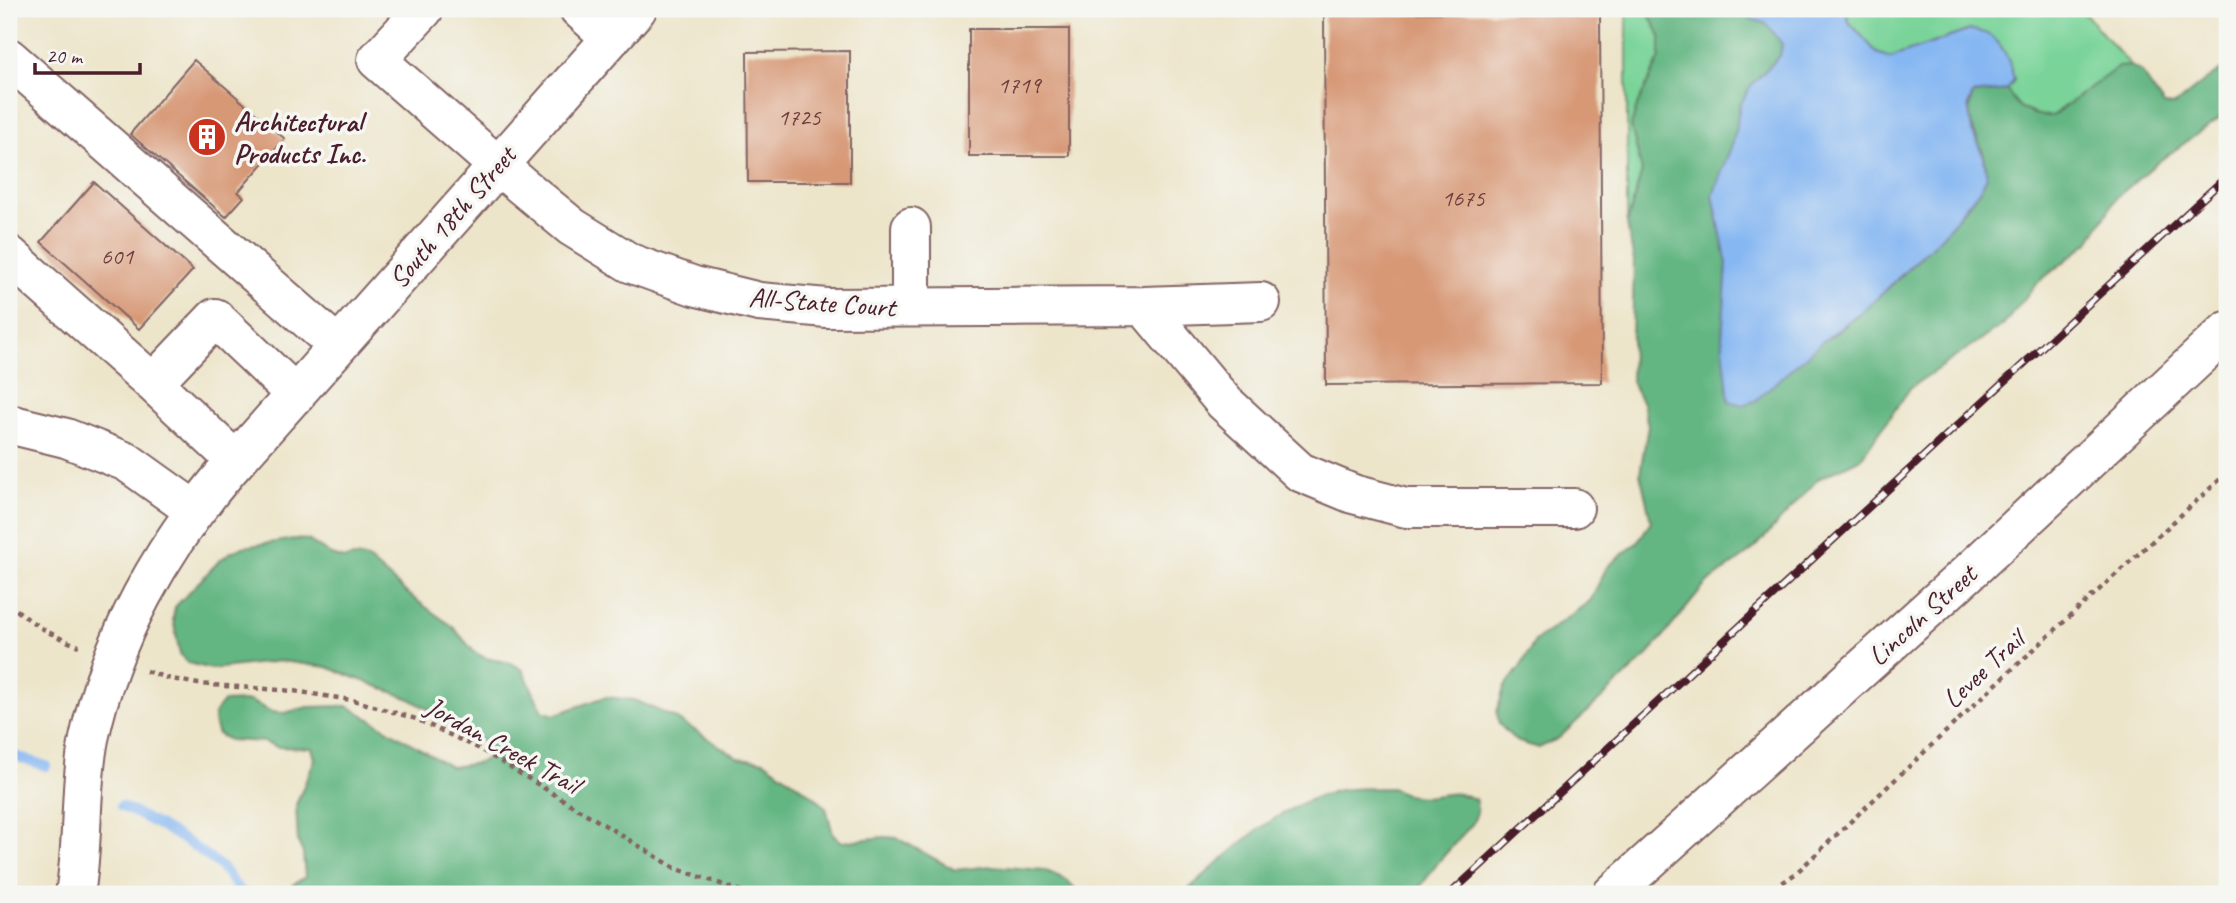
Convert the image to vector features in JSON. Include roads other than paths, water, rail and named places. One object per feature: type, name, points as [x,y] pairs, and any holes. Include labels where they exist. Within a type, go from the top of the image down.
[{"type":"street","name":"All-State Court","points":[[424,9],[377,61],[572,227],[631,263],[694,286],[772,303],[827,308],[1144,306],[1261,302]]},
{"type":"street","points":[[579,9],[611,38]]},
{"type":"street","name":"South 18th Street","points":[[75,894],[89,741],[100,697],[141,596],[194,510],[496,165],[637,9]]},
{"type":"street","points":[[9,58],[338,346]]},
{"type":"street","points":[[911,227],[911,307]]},
{"type":"street","points":[[9,255],[236,461]]},
{"type":"street","points":[[1144,306],[1224,402],[1300,472],[1353,494],[1406,508],[1574,508]]},
{"type":"street","points":[[153,383],[215,318],[296,394]]},
{"type":"street","name":"Lincoln Street","points":[[1612,894],[1967,574],[2227,331]]},
{"type":"street","points":[[9,424],[66,438],[127,462],[194,510]]},
{"type":"water","points":[[1735,9],[1845,9],[1849,22],[1877,53],[1890,58],[1970,30],[1980,31],[2001,46],[2014,80],[2007,90],[1973,94],[1968,105],[1972,131],[1984,157],[1987,177],[1942,236],[1871,304],[1822,342],[1755,401],[1742,405],[1729,401],[1722,338],[1727,264],[1713,195],[1733,142],[1740,105],[1752,84],[1780,56],[1782,44],[1767,24],[1743,16]]},
{"type":"waterway","points":[[9,754],[46,766]]},
{"type":"waterway","points":[[121,806],[197,848],[220,866],[245,894]]},
{"type":"railway","points":[[1450,894],[2227,176]]},
{"type":"place","name":"Architectural Products Inc.","points":[[207,137]]}]
